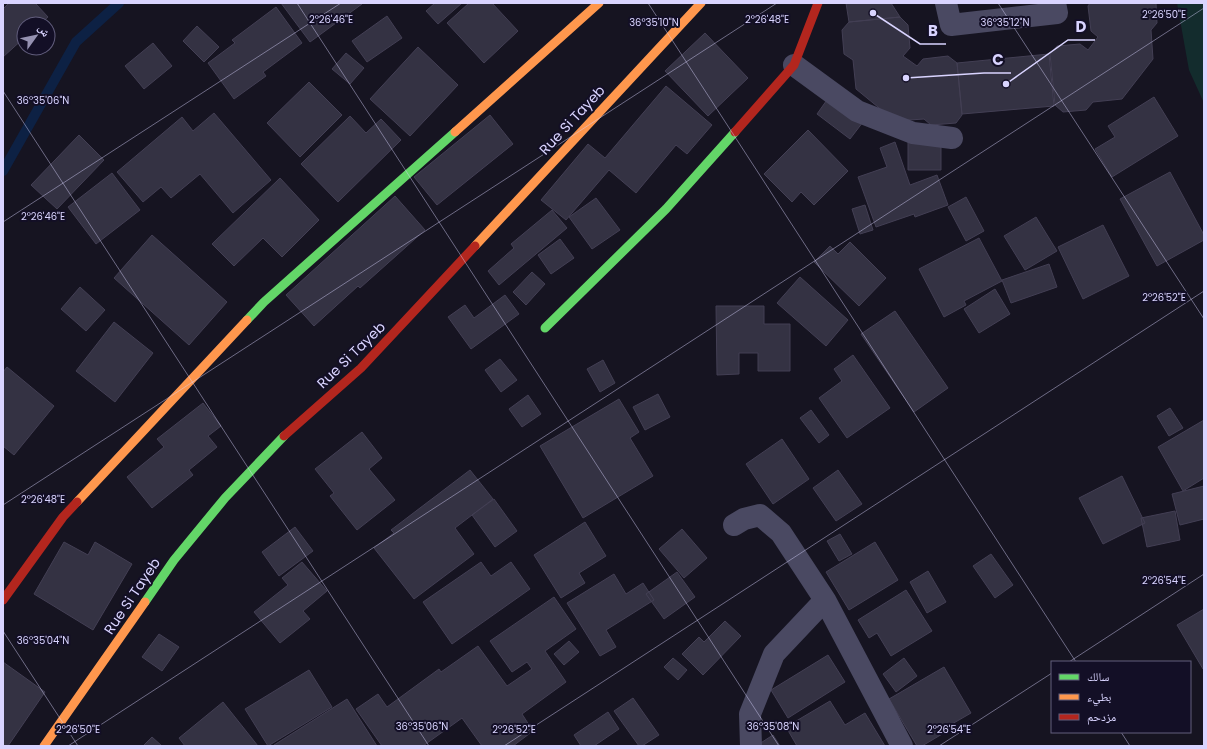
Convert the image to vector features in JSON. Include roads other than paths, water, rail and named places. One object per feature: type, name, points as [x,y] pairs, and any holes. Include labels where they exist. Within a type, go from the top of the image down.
[{"type":"street","points":[[3,600],[63,517],[264,302],[599,3]]},
{"type":"street","name":"Rue Si Tayeb","points":[[44,746],[117,644],[174,560],[225,498],[288,432],[361,368],[701,3]]},
{"type":"street","points":[[545,328],[666,209],[794,65],[818,3]]},
{"type":"street","points":[[946,3],[951,25],[1056,13],[1055,3]]},
{"type":"street","points":[[794,65],[857,111],[913,133],[952,138]]},
{"type":"street","points":[[734,525],[744,519],[760,516],[781,533],[825,600],[902,746]]},
{"type":"street","points":[[751,746],[750,714],[774,654],[825,600]]},
{"type":"waterway","points":[[3,171],[76,42],[119,3]]},
{"type":"place","name":"B","points":[[873,13]]},
{"type":"place","name":"C","points":[[906,78]]},
{"type":"place","name":"D","points":[[1006,84]]}]
